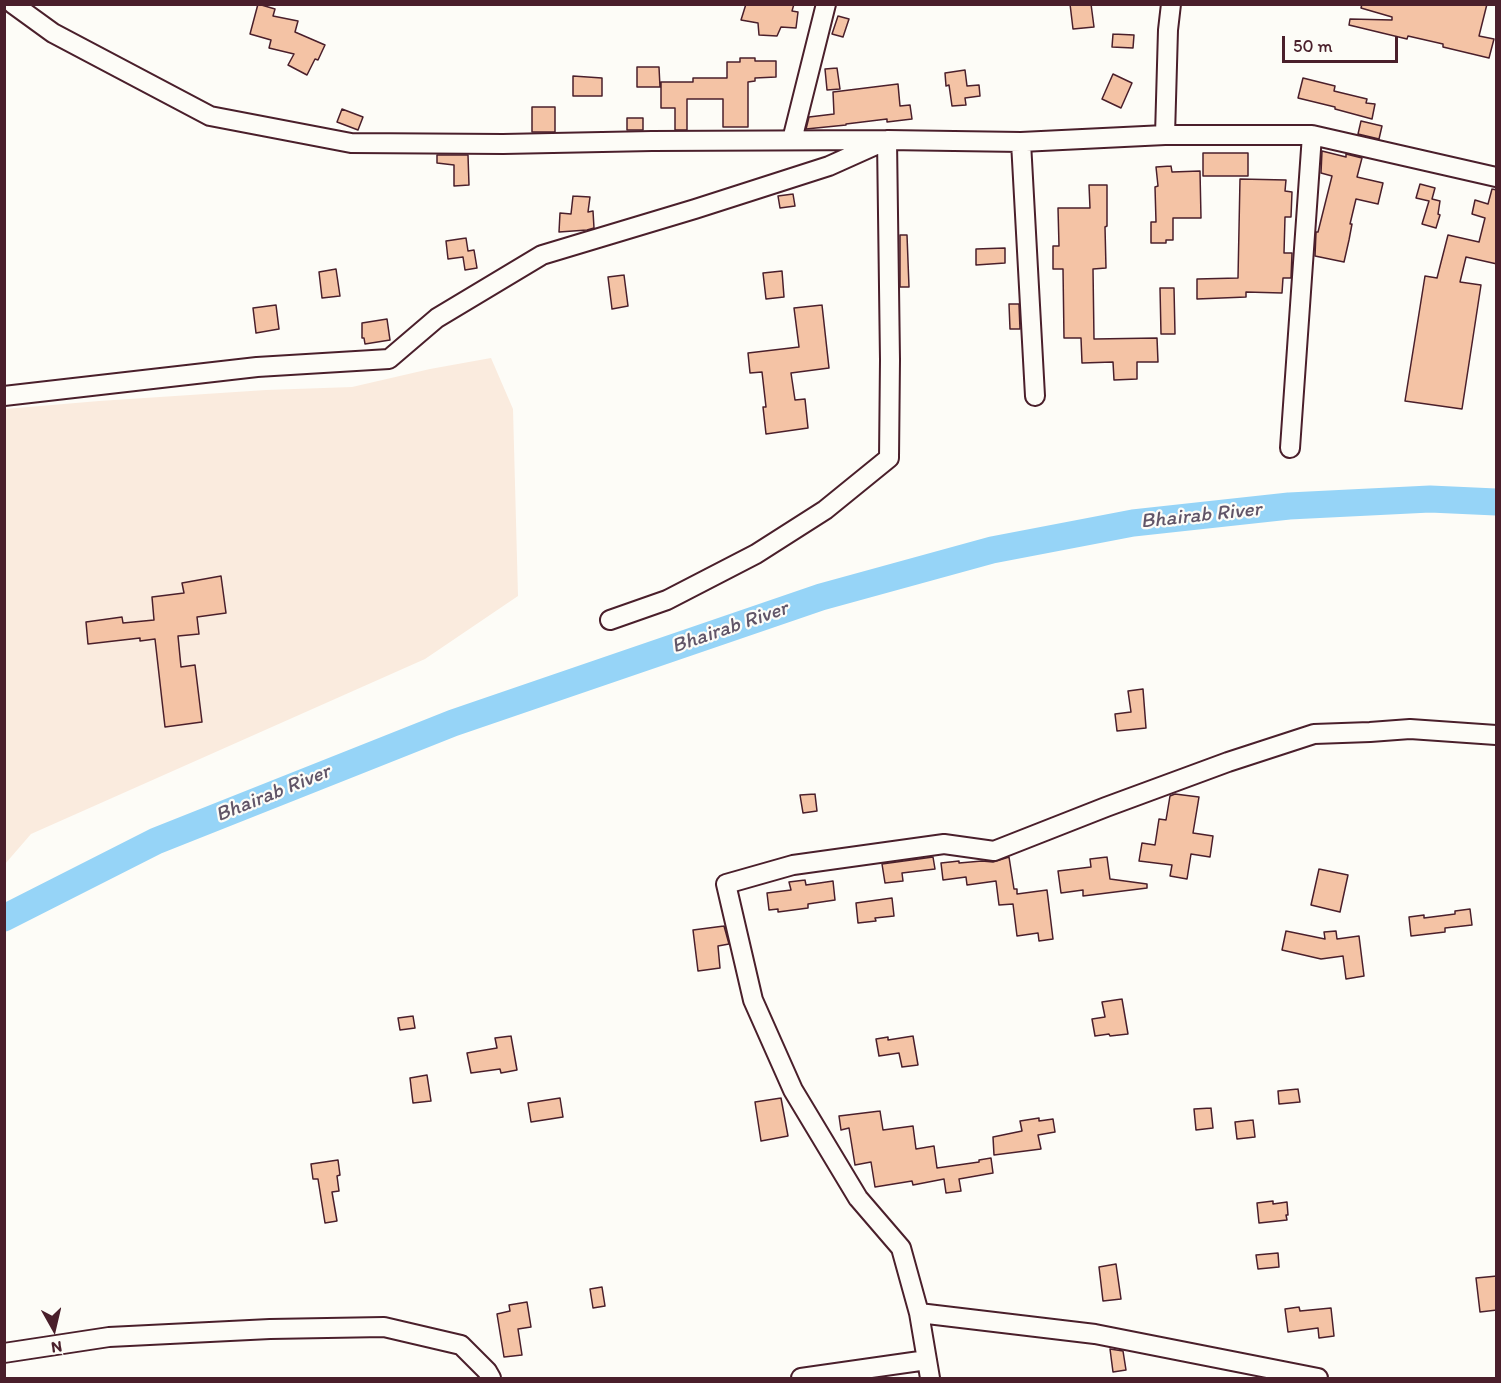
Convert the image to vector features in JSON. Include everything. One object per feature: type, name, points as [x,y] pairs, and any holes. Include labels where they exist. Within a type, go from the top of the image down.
[{"type":"street","points":[[13,4],[53,33],[210,116],[351,144],[792,140],[1021,142],[1165,135],[1312,135],[1497,177]]},
{"type":"street","points":[[792,140],[826,4]]},
{"type":"street","points":[[1165,135],[1168,30],[1171,4]]},
{"type":"street","points":[[1290,448],[1312,135]]},
{"type":"street","points":[[4,396],[257,367],[388,359],[437,318],[542,255],[830,166],[887,140]]},
{"type":"street","points":[[610,620],[667,600],[756,554],[825,510],[889,458],[887,140]]},
{"type":"street","points":[[1021,142],[1035,396]]},
{"type":"street","points":[[930,1378],[919,1313],[902,1248],[858,1198],[793,1090],[753,1000],[726,884],[794,865],[944,844],[994,851],[1228,762],[1314,734],[1410,729],[1497,735]]},
{"type":"street","points":[[919,1313],[1095,1334],[1318,1378]]},
{"type":"street","points":[[4,1353],[110,1336],[384,1327],[461,1345],[491,1378]]},
{"type":"street","points":[[801,1378],[927,1360]]},
{"type":"shaded area","points":[[491,358],[513,409],[518,596],[425,659],[31,834],[5,864],[5,409],[266,390],[352,387]]},
{"type":"building","points":[[258,4],[275,9],[273,16],[298,21],[295,32],[325,45],[307,75],[288,65],[294,54],[269,48],[271,40],[250,34]]},
{"type":"building","points":[[746,4],[794,4],[792,11],[798,12],[796,28],[781,27],[777,36],[759,35],[758,23],[741,20]]},
{"type":"building","points":[[1070,4],[1091,4],[1094,27],[1073,29]]},
{"type":"building","points":[[1362,4],[1487,4],[1479,36],[1494,39],[1489,58],[1443,47],[1443,44],[1408,36],[1407,39],[1349,25],[1350,19],[1392,20],[1392,17],[1361,8]]},
{"type":"building","points":[[838,16],[849,19],[843,37],[832,34]]},
{"type":"building","points":[[1113,34],[1134,35],[1133,48],[1112,47]]},
{"type":"building","points":[[740,58],[776,61],[776,77],[755,78],[755,81],[748,82],[748,127],[723,127],[723,99],[687,99],[687,130],[675,130],[675,108],[661,108],[661,82],[693,82],[693,78],[727,78],[727,62],[740,62]]},
{"type":"building","points":[[637,67],[659,67],[660,87],[637,87]]},
{"type":"building","points":[[837,68],[840,89],[827,90],[825,69]]},
{"type":"building","points":[[965,70],[967,86],[979,85],[980,96],[965,98],[966,105],[952,106],[945,73]]},
{"type":"building","points":[[1113,74],[1132,83],[1121,108],[1102,99]]},
{"type":"building","points":[[573,76],[602,78],[602,96],[573,96]]},
{"type":"building","points":[[1303,78],[1335,86],[1334,91],[1367,99],[1366,103],[1375,104],[1372,119],[1298,98]]},
{"type":"building","points":[[898,84],[900,106],[910,105],[912,119],[887,122],[887,119],[806,129],[809,117],[834,114],[833,92]]},
{"type":"building","points":[[532,107],[555,107],[555,132],[532,132]]},
{"type":"building","points":[[342,109],[363,117],[358,130],[337,122]]},
{"type":"building","points":[[627,118],[643,118],[643,130],[627,130]]},
{"type":"building","points":[[1361,121],[1382,126],[1379,139],[1358,134]]},
{"type":"building","points":[[1322,151],[1362,158],[1357,177],[1383,183],[1378,204],[1356,199],[1344,262],[1315,256],[1316,232],[1318,232],[1332,176],[1321,173]]},
{"type":"building","points":[[1203,153],[1248,153],[1248,176],[1203,176]]},
{"type":"building","points":[[437,155],[468,155],[469,185],[454,186],[454,165],[437,163]]},
{"type":"building","points":[[1171,166],[1172,172],[1200,171],[1201,218],[1173,218],[1173,240],[1166,240],[1166,243],[1151,243],[1151,222],[1156,222],[1155,187],[1158,186],[1156,167]]},
{"type":"building","points":[[1240,179],[1286,180],[1285,191],[1292,192],[1291,217],[1285,217],[1284,253],[1292,253],[1291,278],[1283,278],[1282,293],[1246,292],[1246,297],[1197,299],[1197,279],[1238,278]]},
{"type":"building","points":[[1420,184],[1435,188],[1432,199],[1440,201],[1438,214],[1440,215],[1436,228],[1422,224],[1429,201],[1416,198]]},
{"type":"building","points":[[1089,185],[1107,185],[1106,268],[1093,269],[1094,339],[1157,338],[1158,362],[1137,362],[1137,379],[1114,380],[1113,362],[1082,363],[1081,338],[1064,338],[1063,269],[1053,269],[1053,246],[1059,246],[1058,208],[1090,208]]},
{"type":"building","points":[[1492,189],[1497,190],[1497,264],[1466,257],[1460,282],[1481,285],[1462,409],[1405,401],[1425,276],[1437,278],[1448,235],[1479,242],[1485,218],[1472,214],[1475,200],[1488,204]]},
{"type":"building","points":[[793,194],[795,206],[780,208],[778,196]]},
{"type":"building","points":[[573,196],[590,197],[588,212],[593,211],[594,228],[559,232],[560,213],[571,214]]},
{"type":"building","points":[[900,235],[907,235],[909,287],[900,287]]},
{"type":"building","points":[[466,238],[468,251],[474,250],[477,268],[465,270],[463,257],[448,259],[446,241]]},
{"type":"building","points":[[1005,248],[1005,263],[976,265],[976,249]]},
{"type":"building","points":[[336,269],[340,296],[322,298],[319,272]]},
{"type":"building","points":[[782,271],[784,297],[766,299],[763,273]]},
{"type":"building","points":[[624,275],[628,306],[612,309],[608,277]]},
{"type":"building","points":[[1160,288],[1174,288],[1175,334],[1161,334]]},
{"type":"building","points":[[1009,304],[1019,304],[1020,329],[1010,329]]},
{"type":"building","points":[[276,305],[279,329],[256,333],[253,308]]},
{"type":"building","points":[[822,305],[829,368],[791,373],[795,400],[805,399],[808,428],[766,434],[762,372],[750,373],[748,353],[799,347],[794,308]]},
{"type":"building","points":[[387,319],[390,340],[365,344],[362,338],[362,323]]},
{"type":"building","points":[[221,576],[226,613],[197,617],[199,634],[178,636],[181,667],[195,665],[202,722],[165,727],[155,639],[140,641],[140,638],[88,644],[86,622],[122,617],[123,623],[154,620],[152,597],[184,593],[182,583]]},
{"type":"building","points":[[1143,689],[1146,728],[1117,731],[1115,714],[1131,712],[1128,691]]},
{"type":"building","points":[[815,794],[817,811],[803,813],[800,795]]},
{"type":"building","points":[[1175,794],[1199,797],[1193,833],[1213,836],[1210,857],[1191,854],[1187,879],[1170,876],[1172,865],[1139,861],[1142,843],[1155,845],[1159,819],[1166,820],[1170,796]]},
{"type":"building","points":[[933,857],[935,869],[902,873],[903,881],[885,883],[882,864]]},
{"type":"building","points":[[1009,857],[1014,889],[1017,889],[1017,894],[1047,890],[1053,939],[1039,941],[1038,933],[1017,936],[1013,904],[999,905],[996,881],[967,885],[966,877],[943,880],[941,863],[993,862]]},
{"type":"building","points":[[1107,857],[1110,879],[1147,884],[1147,888],[1083,896],[1083,890],[1061,893],[1058,871],[1091,867],[1090,859]]},
{"type":"building","points":[[1319,869],[1348,875],[1340,912],[1311,905]]},
{"type":"building","points":[[805,880],[806,885],[833,881],[835,900],[808,904],[808,908],[778,912],[778,909],[769,910],[767,893],[791,890],[789,882]]},
{"type":"building","points":[[892,898],[894,916],[858,923],[856,903]]},
{"type":"building","points":[[1470,909],[1472,925],[1445,928],[1445,932],[1411,936],[1409,917],[1424,915],[1424,918],[1455,914],[1455,911]]},
{"type":"building","points":[[724,926],[729,944],[718,946],[720,968],[698,971],[693,930]]},
{"type":"building","points":[[1286,931],[1325,939],[1324,932],[1336,931],[1337,939],[1359,936],[1364,976],[1346,979],[1343,956],[1321,959],[1282,950]]},
{"type":"building","points":[[1122,999],[1128,1034],[1095,1036],[1092,1019],[1105,1017],[1102,1002]]},
{"type":"building","points":[[413,1016],[415,1028],[400,1030],[398,1018]]},
{"type":"building","points":[[511,1036],[517,1070],[501,1073],[500,1069],[471,1073],[467,1053],[497,1048],[495,1038]]},
{"type":"building","points":[[913,1036],[918,1065],[902,1067],[899,1053],[879,1056],[876,1039],[888,1037],[888,1040]]},
{"type":"building","points":[[427,1075],[431,1101],[413,1103],[410,1078]]},
{"type":"building","points":[[1298,1089],[1300,1102],[1279,1104],[1278,1091]]},
{"type":"building","points":[[560,1098],[563,1117],[531,1122],[528,1103]]},
{"type":"building","points":[[781,1098],[788,1136],[761,1141],[755,1102]]},
{"type":"building","points":[[1211,1108],[1213,1128],[1196,1130],[1194,1109]]},
{"type":"building","points":[[880,1111],[883,1130],[913,1126],[916,1149],[934,1146],[937,1168],[991,1158],[993,1173],[959,1179],[961,1191],[946,1193],[944,1179],[913,1185],[912,1181],[875,1187],[871,1162],[855,1165],[849,1128],[841,1130],[839,1116]]},
{"type":"building","points":[[1039,1118],[1039,1121],[1053,1119],[1055,1132],[1038,1135],[1041,1149],[994,1155],[993,1137],[1022,1131],[1020,1121]]},
{"type":"building","points":[[1253,1120],[1255,1137],[1237,1139],[1235,1122]]},
{"type":"building","points":[[338,1160],[339,1191],[332,1192],[337,1221],[325,1223],[318,1179],[313,1179],[311,1164]]},
{"type":"building","points":[[1273,1201],[1273,1204],[1287,1202],[1287,1220],[1259,1223],[1257,1203]]},
{"type":"building","points":[[1278,1253],[1279,1267],[1258,1269],[1256,1255]]},
{"type":"building","points":[[1116,1264],[1121,1299],[1103,1301],[1099,1267]]},
{"type":"building","points":[[1497,1276],[1497,1310],[1480,1312],[1476,1278]]},
{"type":"building","points":[[602,1287],[605,1306],[593,1308],[590,1289]]},
{"type":"building","points":[[527,1302],[531,1327],[518,1329],[522,1355],[504,1357],[497,1314],[510,1311],[509,1305]]},
{"type":"building","points":[[1299,1307],[1300,1311],[1331,1308],[1334,1336],[1319,1338],[1318,1328],[1288,1332],[1285,1309]]},
{"type":"building","points":[[1110,1349],[1123,1351],[1126,1370],[1113,1372]]},
{"type":"waterway","name":"Bhairab River","points":[[4,918],[156,841],[453,723],[821,597],[992,550],[1133,523],[1289,506],[1430,499],[1496,502]]}]
